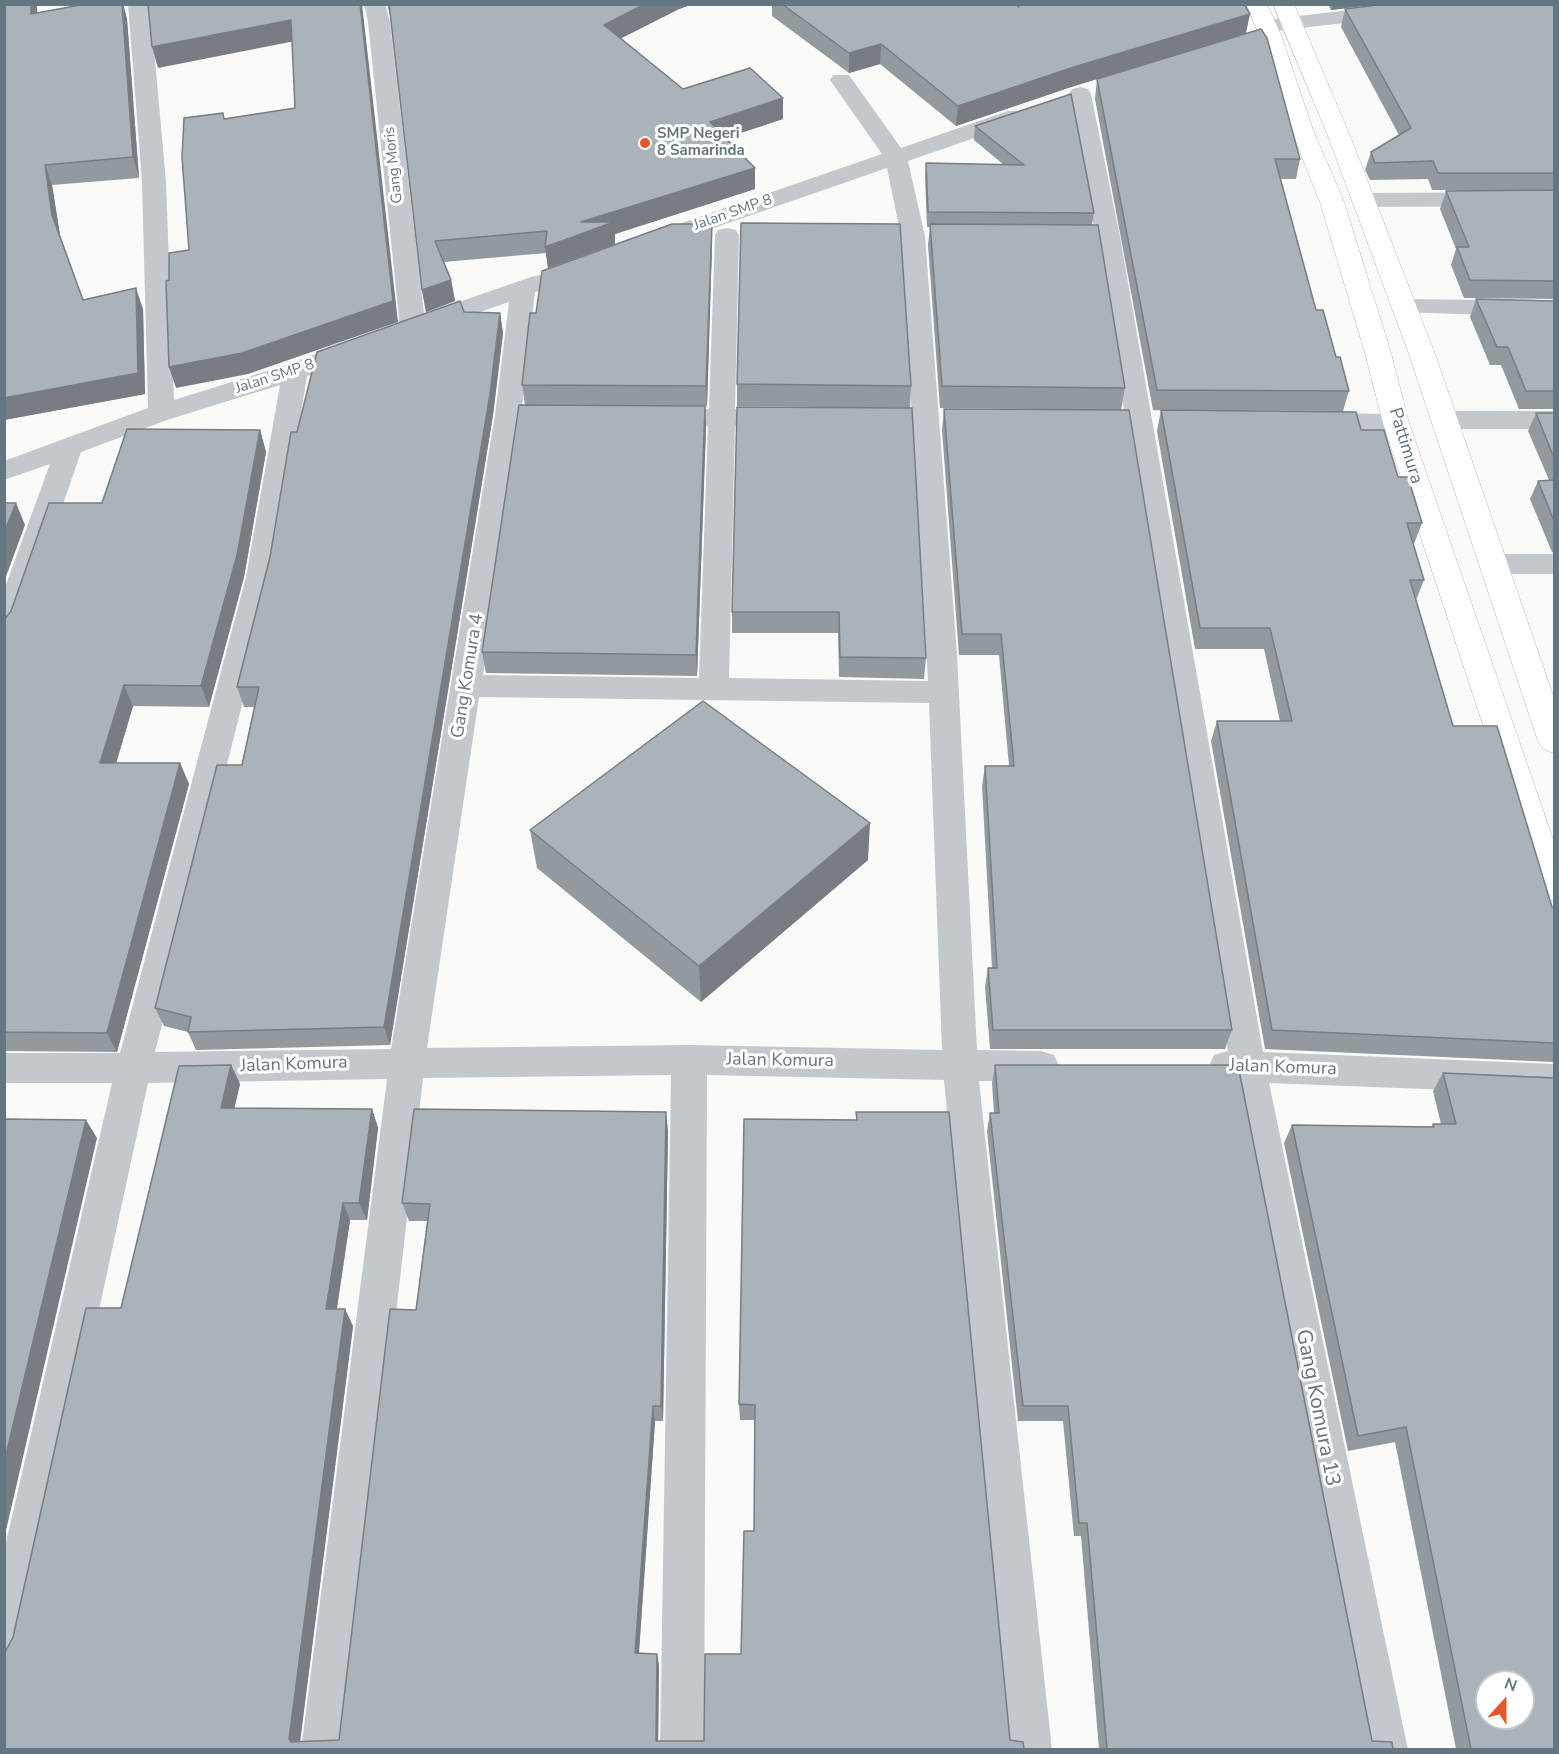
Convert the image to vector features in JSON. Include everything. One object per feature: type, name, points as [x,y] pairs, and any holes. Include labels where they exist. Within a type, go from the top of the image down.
[{"type":"main road","points":[[1273,24],[1364,200],[1405,307],[1495,564],[1547,697],[1554,741]]},
{"type":"main road","name":"Pattimura","points":[[1273,24],[1302,130],[1332,202],[1378,353],[1396,423],[1554,888]]},
{"type":"street","points":[[139,4],[154,182],[161,413]]},
{"type":"street","name":"Gang Moris","points":[[374,4],[379,22],[395,333]]},
{"type":"street","points":[[1273,24],[1459,4]]},
{"type":"street","points":[[841,80],[896,157],[913,236],[943,692],[960,1066],[1030,1749]]},
{"type":"street","name":"Jalan SMP 8","points":[[630,249],[731,229],[896,157],[1069,98]]},
{"type":"street","name":"Gang Komura 13","points":[[1069,98],[1096,237],[1137,419],[1248,1066],[1386,1749]]},
{"type":"street","points":[[1364,200],[1554,199]]},
{"type":"street","points":[[714,688],[720,417],[731,229]]},
{"type":"street","name":"Jalan SMP 8","points":[[4,471],[69,449],[161,413],[295,371],[566,273]]},
{"type":"street","name":"Gang Komura 4","points":[[323,1749],[408,1062],[466,686],[520,415],[523,289]]},
{"type":"street","points":[[1405,307],[1554,309]]},
{"type":"street","points":[[4,1648],[133,1069],[260,577],[295,371]]},
{"type":"street","points":[[637,416],[810,418]]},
{"type":"street","points":[[1443,420],[1554,420]]},
{"type":"street","points":[[1290,421],[1396,423]]},
{"type":"street","points":[[4,632],[69,449]]},
{"type":"street","points":[[1495,564],[1554,564]]},
{"type":"street","points":[[466,686],[943,692]]},
{"type":"street","points":[[682,1749],[689,1060]]},
{"type":"street","name":"Jalan Komura","points":[[4,1068],[133,1069],[408,1062],[689,1060],[1068,1066]]},
{"type":"street","name":"Jalan Komura","points":[[1200,1066],[1554,1079]]},
{"type":"building","points":[[4,4],[31,4],[31,14],[86,4],[122,4],[133,157],[45,165],[52,215],[83,300],[136,288],[138,373],[4,398]]},
{"type":"building","points":[[148,4],[360,4],[393,301],[242,353],[169,367],[166,281],[169,280],[169,253],[189,250],[182,157],[184,118],[223,113],[224,119],[295,108],[291,20],[152,47]]},
{"type":"building","points":[[389,4],[645,4],[604,25],[683,89],[750,68],[783,98],[710,122],[755,168],[581,222],[614,222],[545,247],[547,231],[435,241],[451,280],[422,290]]},
{"type":"building","points":[[782,4],[1015,4],[1019,7],[1017,4],[1244,4],[1250,14],[1074,67],[958,106],[881,44],[849,53]]},
{"type":"building","points":[[1385,4],[1554,4],[1554,173],[1438,173],[1433,161],[1375,163],[1371,152],[1411,128],[1345,9]]},
{"type":"building","points":[[1261,29],[1267,38],[1300,159],[1275,159],[1316,310],[1323,310],[1336,357],[1340,357],[1349,391],[1157,390],[1097,79]]},
{"type":"building","points":[[1071,94],[1094,213],[928,212],[926,163],[1024,165],[975,126]]},
{"type":"building","points":[[1554,190],[1554,281],[1470,280],[1457,247],[1469,247],[1446,191]]},
{"type":"building","points":[[741,223],[900,224],[911,386],[737,384]]},
{"type":"building","points":[[672,224],[712,224],[706,386],[522,385],[530,313],[536,313],[542,271]]},
{"type":"building","points":[[930,224],[1098,225],[1125,388],[942,386]]},
{"type":"building","points":[[1476,299],[1554,301],[1554,391],[1526,391],[1508,347],[1497,347]]},
{"type":"building","points":[[460,301],[464,312],[500,313],[490,394],[384,1027],[188,1032],[191,1017],[155,1008],[217,765],[242,765],[259,687],[237,687],[270,557],[291,432],[297,432],[317,352]]},
{"type":"building","points":[[519,405],[705,406],[696,655],[482,652]]},
{"type":"building","points":[[737,407],[912,408],[926,658],[840,657],[839,612],[732,612]]},
{"type":"building","points":[[944,409],[1129,410],[1232,1030],[993,1030],[988,968],[997,968],[985,766],[1014,766],[1001,634],[962,634]]},
{"type":"building","points":[[1161,410],[1356,412],[1361,430],[1384,430],[1398,477],[1408,477],[1422,523],[1407,523],[1424,580],[1410,580],[1453,726],[1497,726],[1552,907],[1554,907],[1554,1043],[1272,1030],[1217,721],[1292,721],[1270,628],[1200,628]]},
{"type":"building","points":[[1536,413],[1554,413],[1554,458]]},
{"type":"building","points":[[127,429],[260,430],[237,555],[201,686],[124,685],[100,763],[180,763],[107,1033],[4,1032],[4,620],[11,611],[49,503],[102,503]]},
{"type":"building","points":[[1554,480],[1554,521],[1538,481]]},
{"type":"building","points":[[4,503],[16,503],[4,533]]},
{"type":"building","points":[[703,701],[870,823],[699,966],[530,830]]},
{"type":"building","points":[[231,1065],[221,1108],[372,1109],[359,1203],[343,1203],[326,1309],[345,1309],[289,1739],[291,1742],[339,1740],[390,1309],[416,1310],[430,1204],[402,1203],[414,1109],[666,1112],[661,1406],[653,1406],[635,1653],[657,1654],[656,1741],[704,1741],[705,1654],[741,1654],[744,1531],[754,1531],[755,1405],[739,1404],[744,1119],[857,1120],[856,1112],[949,1112],[1010,1740],[1023,1742],[1024,1749],[4,1749],[4,1654],[13,1637],[86,1308],[121,1308],[179,1066]]},
{"type":"building","points":[[995,1065],[1238,1065],[1372,1741],[1392,1742],[1393,1749],[1107,1749],[1087,1523],[1079,1523],[1068,1406],[1023,1406],[990,1113],[999,1113]]},
{"type":"building","points":[[1443,1073],[1554,1078],[1554,1749],[1471,1749],[1406,1427],[1358,1436],[1292,1125],[1434,1127],[1433,1124],[1456,1124]]},
{"type":"building","points":[[4,1119],[86,1120],[4,1463]]},
{"type":"place","name":"SMP Negeri 8 Samarinda","points":[[645,143]]}]
